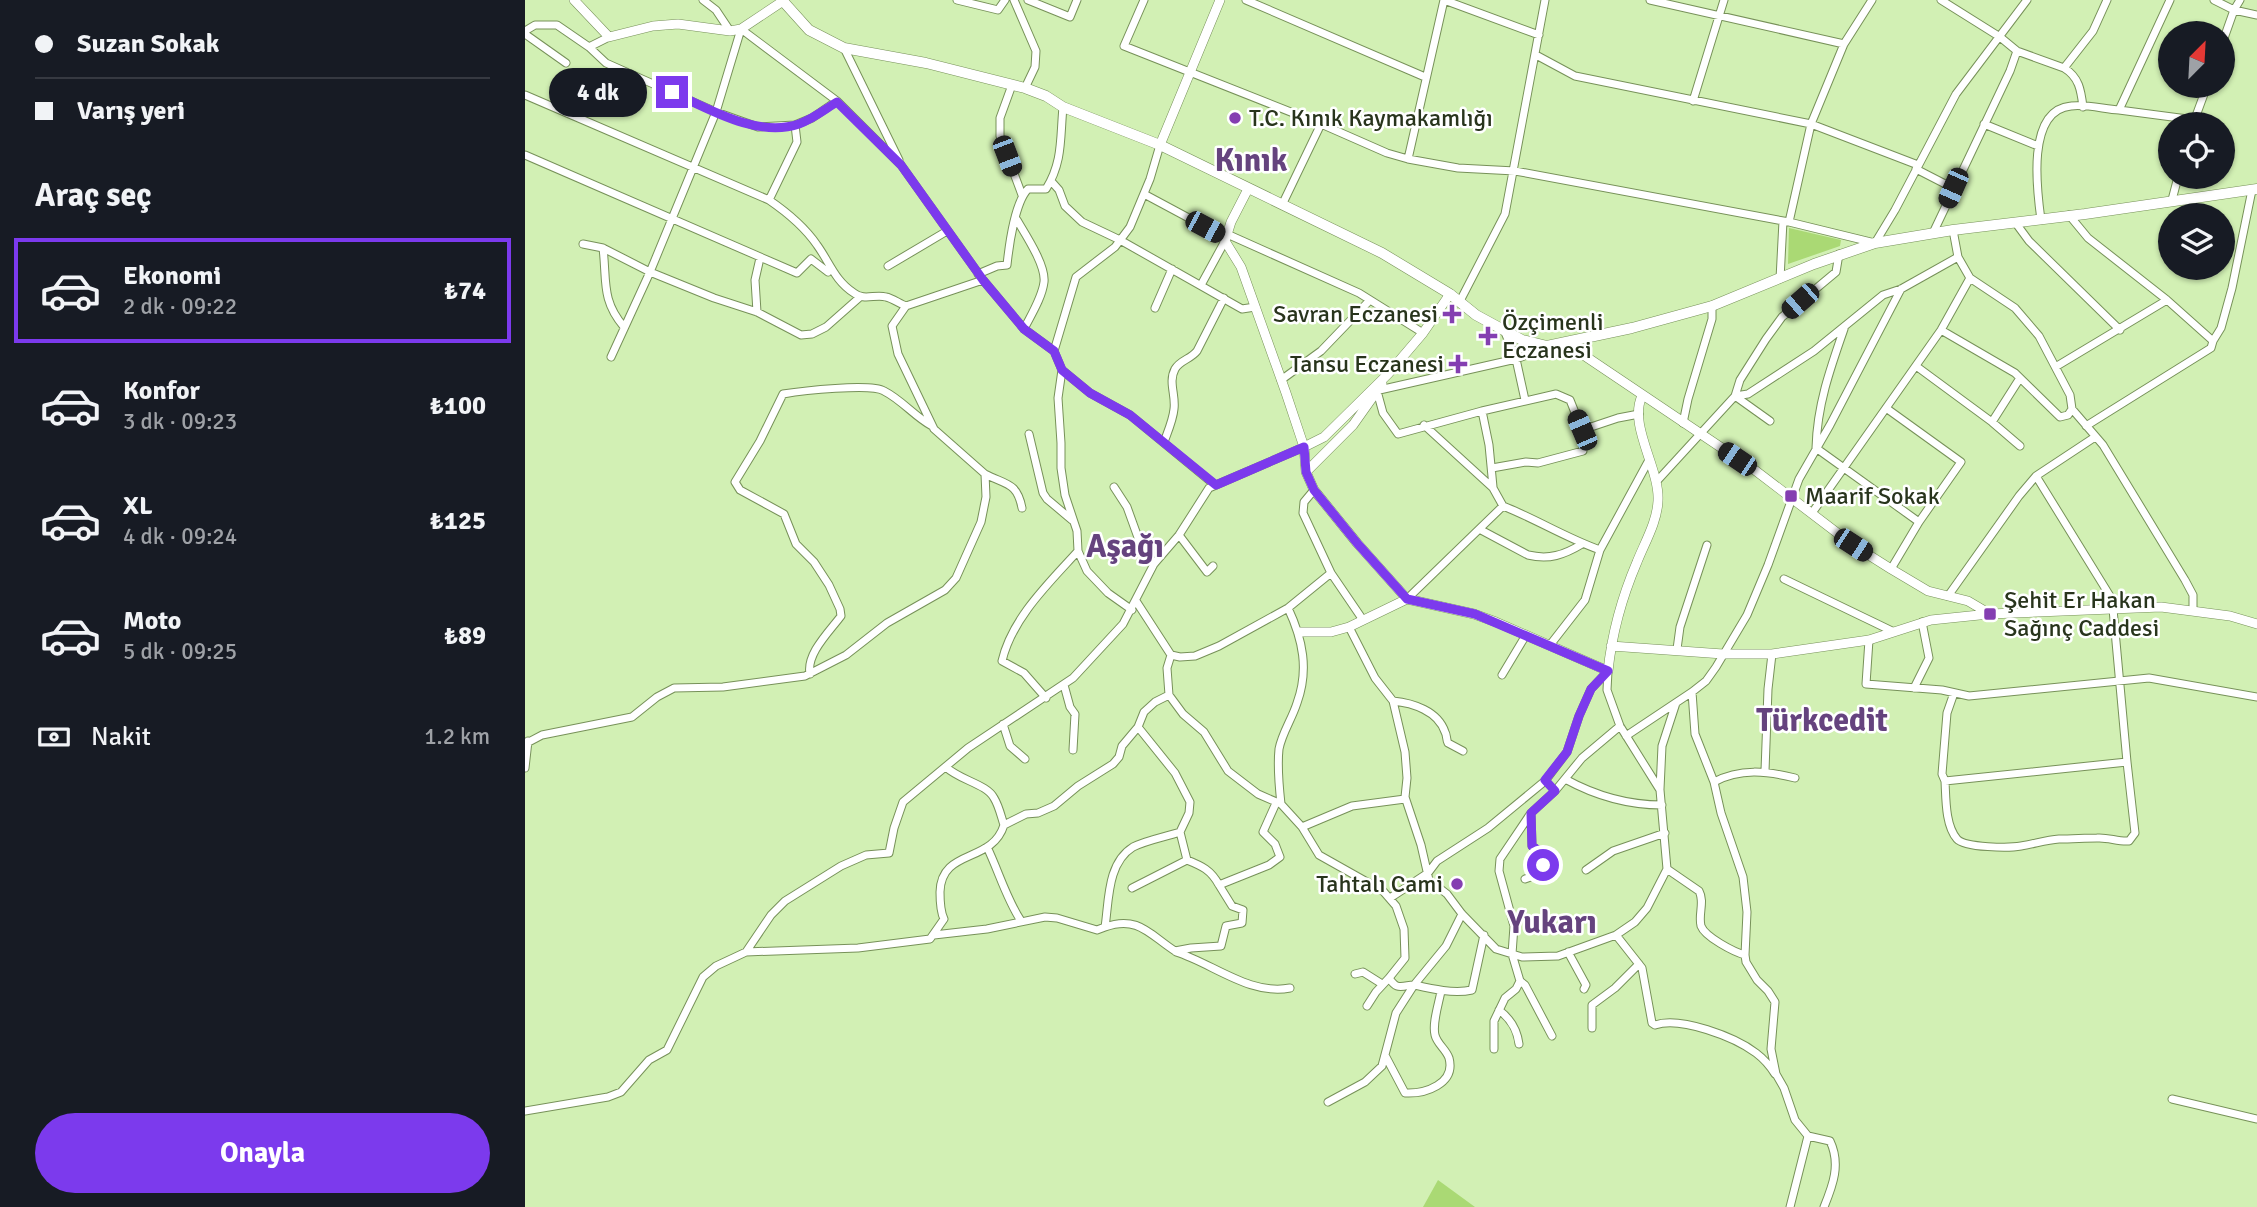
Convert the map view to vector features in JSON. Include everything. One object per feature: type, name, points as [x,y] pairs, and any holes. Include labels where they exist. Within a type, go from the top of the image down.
[{"type":"main road","points":[[783,1],[809,30],[844,48],[926,63],[1025,88],[1046,96],[1063,107],[1160,145],[1383,253],[1503,330],[1522,340],[1547,346],[1573,342],[1712,306],[1839,254],[1875,243],[2255,190]]},
{"type":"street","points":[[574,0],[609,37]]},
{"type":"street","points":[[703,0],[716,10],[730,31]]},
{"type":"street","points":[[957,0],[998,10],[1005,0]]},
{"type":"street","points":[[1014,0],[1036,51],[1035,66],[1025,88]]},
{"type":"street","points":[[1028,0],[1070,17],[1077,0]]},
{"type":"street","points":[[1145,0],[1124,46],[1387,153],[1458,167],[1515,171],[1786,221],[1875,243],[1957,94],[2027,0]]},
{"type":"street","points":[[1054,351],[1076,277],[1115,247],[1129,227],[1144,194],[1189,71],[1220,0]]},
{"type":"street","points":[[1246,0],[1425,77]]},
{"type":"street","points":[[1408,159],[1444,0],[1539,35]]},
{"type":"street","points":[[1459,303],[1505,214],[1545,0]]},
{"type":"street","points":[[1650,0],[1844,44]]},
{"type":"street","points":[[1693,101],[1724,0]]},
{"type":"street","points":[[1780,279],[1786,221],[1811,124],[1844,44],[1872,0]]},
{"type":"street","points":[[1941,0],[2000,37],[2017,51],[2064,68],[2073,74],[2079,85],[2083,107]]},
{"type":"street","points":[[2064,68],[2093,31],[2107,0]]},
{"type":"street","points":[[2119,110],[2170,0]]},
{"type":"street","points":[[2214,0],[2234,10],[2257,15]]},
{"type":"street","points":[[2230,21],[2240,0]]},
{"type":"street","points":[[589,47],[609,37],[653,26],[677,24],[730,31],[741,29],[783,1]]},
{"type":"street","points":[[566,63],[525,32],[535,25],[557,25],[589,47],[605,63],[716,112],[758,127],[795,125],[813,118],[837,102]]},
{"type":"street","points":[[741,29],[837,102],[901,165]]},
{"type":"street","points":[[611,357],[650,272],[716,112],[741,29]]},
{"type":"street","points":[[844,48],[901,165],[981,277],[1024,329],[1054,351],[1062,370],[1090,393],[1130,415],[1216,485]]},
{"type":"street","points":[[1933,233],[2017,51]]},
{"type":"street","points":[[1536,55],[1574,76],[1811,124],[1917,167],[1953,188]]},
{"type":"street","points":[[932,426],[893,338],[892,326],[906,306],[981,277],[997,266],[1007,265],[1012,226],[1017,220],[1022,195],[1000,136],[1000,118],[1012,85]]},
{"type":"street","points":[[525,95],[769,200],[788,212],[804,228],[839,281],[860,297],[885,297],[906,306]]},
{"type":"street","points":[[2041,220],[2037,192],[2038,146],[2052,115],[2060,108],[2071,105],[2158,116]]},
{"type":"street","points":[[1022,195],[1028,189],[1046,189],[1056,173],[1060,156],[1063,107]]},
{"type":"street","points":[[1282,205],[1321,124]]},
{"type":"street","points":[[1984,124],[2038,146]]},
{"type":"street","points":[[769,200],[797,142],[795,125]]},
{"type":"street","points":[[525,155],[797,273],[811,259],[828,272],[831,270]]},
{"type":"street","points":[[1051,181],[1072,215],[1093,228],[1120,240],[1242,309],[1255,307]]},
{"type":"street","points":[[1201,285],[1248,189]]},
{"type":"street","points":[[2172,200],[2175,189]]},
{"type":"street","points":[[2086,426],[2211,348],[2221,328],[2255,190]]},
{"type":"street","points":[[1144,194],[1226,238],[1309,270],[1370,300],[1423,332]]},
{"type":"street","points":[[2070,215],[2088,238],[2167,300],[2213,341]]},
{"type":"street","points":[[1017,220],[1037,254],[1045,280],[1035,309],[1024,329]]},
{"type":"street","points":[[2015,222],[2029,241],[2120,330]]},
{"type":"street","points":[[1954,230],[1958,257],[1970,278],[2015,308],[2039,336],[2057,366],[2070,395],[2072,409],[2103,445],[2185,580],[2193,595],[2193,610]]},
{"type":"street","points":[[888,266],[947,231]]},
{"type":"street","points":[[1226,238],[1241,267],[1304,447],[1306,472],[1314,490],[1357,543],[1407,599],[1475,614],[1608,671]]},
{"type":"street","points":[[583,244],[603,248],[650,272],[757,312],[801,335],[812,334],[826,327],[860,297]]},
{"type":"street","points":[[603,248],[606,297],[624,327]]},
{"type":"street","points":[[1657,481],[1735,397],[1740,380],[1782,317],[1836,272],[1839,254]]},
{"type":"street","points":[[1735,397],[1748,394],[1844,328],[1883,295],[1901,289],[1958,257]]},
{"type":"street","points":[[757,312],[755,280],[760,258]]},
{"type":"street","points":[[1155,307],[1172,269]]},
{"type":"street","points":[[1812,513],[1941,330],[1970,278]]},
{"type":"street","points":[[1626,736],[1706,681],[1723,654],[1752,603],[1791,496],[1901,289]]},
{"type":"street","points":[[746,952],[771,915],[785,901],[841,866],[866,855],[889,853],[903,802],[968,748],[1073,678],[1123,624],[1154,564],[1179,535],[1209,488],[1324,437],[1388,374],[1450,294]]},
{"type":"street","points":[[1164,442],[1174,411],[1174,371],[1181,362],[1192,357],[1197,351],[1224,298]]},
{"type":"street","points":[[1281,380],[1321,352],[1370,300]]},
{"type":"street","points":[[2057,366],[2167,300]]},
{"type":"street","points":[[1683,423],[1712,318],[1712,306]]},
{"type":"street","points":[[1816,448],[1819,411],[1844,328]]},
{"type":"street","points":[[1503,330],[1516,359],[1525,400]]},
{"type":"street","points":[[1941,330],[2020,378],[2060,417],[2069,415],[2072,409]]},
{"type":"street","points":[[1573,342],[1585,355],[1791,496],[1853,545],[1928,591],[1968,601],[1990,614]]},
{"type":"street","points":[[1306,472],[1353,425],[1373,391],[1516,359],[1547,346]]},
{"type":"street","points":[[1916,366],[2020,446]]},
{"type":"street","points":[[1062,370],[1058,398],[1061,468],[1065,495],[1078,538],[1078,551],[1087,570],[1108,593],[1132,610]]},
{"type":"street","points":[[1992,422],[2020,378]]},
{"type":"street","points":[[810,674],[811,658],[841,617],[840,608],[814,562],[796,544],[784,514],[740,490],[735,482],[755,451],[783,394],[872,386],[886,391],[920,420],[932,426],[985,474],[1011,485],[1019,493],[1022,508]]},
{"type":"street","points":[[1373,391],[1383,413],[1398,434],[1525,400],[1556,394],[1570,400],[1582,430],[1583,451],[1538,463],[1526,462],[1492,468]]},
{"type":"street","points":[[1642,396],[1638,404],[1639,414],[1649,460],[1657,481],[1658,509],[1618,615],[1611,646],[1607,690],[1620,726],[1660,790]]},
{"type":"street","points":[[1735,397],[1770,421]]},
{"type":"street","points":[[1886,408],[1961,462],[1919,522],[1891,569]]},
{"type":"street","points":[[1482,411],[1493,488]]},
{"type":"street","points":[[1582,430],[1639,414]]},
{"type":"street","points":[[1425,425],[1493,488],[1503,506],[1600,550]]},
{"type":"street","points":[[1029,434],[1043,493],[1074,521]]},
{"type":"street","points":[[1948,596],[2036,476],[2095,437]]},
{"type":"street","points":[[1816,448],[1919,522]]},
{"type":"street","points":[[1550,646],[1585,600],[1600,550],[1649,460]]},
{"type":"street","points":[[525,768],[526,742],[542,735],[632,718],[657,697],[674,688],[723,687],[810,674],[846,656],[887,623],[945,590],[956,578],[981,522],[986,497],[985,474]]},
{"type":"street","points":[[2036,476],[2110,596]]},
{"type":"street","points":[[1114,487],[1127,507],[1140,543],[1154,564]]},
{"type":"street","points":[[1314,490],[1304,502],[1303,513],[1331,573],[1363,620]]},
{"type":"street","points":[[1299,632],[1331,632],[1349,627],[1407,599],[1503,506]]},
{"type":"street","points":[[1481,530],[1536,557],[1557,556],[1583,544]]},
{"type":"street","points":[[1179,535],[1207,572],[1213,566]]},
{"type":"street","points":[[1677,649],[1680,627],[1707,545]]},
{"type":"street","points":[[1046,698],[1024,673],[1002,661],[1005,648],[1020,622],[1044,589],[1078,551]]},
{"type":"street","points":[[1136,601],[1171,655],[1195,656],[1288,608],[1331,573]]},
{"type":"street","points":[[1784,579],[1892,631]]},
{"type":"street","points":[[1611,646],[1723,654],[1772,654],[1869,640],[1922,622],[1990,614],[2161,607],[2230,616],[2257,624]]},
{"type":"street","points":[[1219,885],[1269,865],[1280,857],[1275,844],[1263,832],[1278,804],[1280,747],[1297,704],[1305,662],[1299,632],[1288,608]]},
{"type":"street","points":[[1954,693],[1947,713],[1942,774],[1951,825],[1958,840],[1967,845],[2018,847],[2058,839],[2083,840],[2099,837],[2129,841],[2135,833],[2113,610]]},
{"type":"street","points":[[1914,688],[1929,658],[1922,622]]},
{"type":"street","points":[[1349,627],[1375,678],[1394,701],[1405,752],[1405,799],[1421,845],[1429,880],[1447,894],[1462,914],[1496,948],[1512,954],[1558,956],[1616,935],[1635,922],[1647,908],[1667,869],[1660,790],[1662,746],[1676,703]]},
{"type":"street","points":[[1502,675],[1526,635]]},
{"type":"street","points":[[1869,640],[1866,684],[1969,696],[2149,678],[2257,697]]},
{"type":"street","points":[[1765,771],[1772,654]]},
{"type":"street","points":[[1171,655],[1167,668],[1169,695],[1183,714],[1204,732],[1228,771],[1258,794],[1278,804],[1302,827],[1319,855],[1365,880],[1390,898],[1400,914],[1404,929],[1404,962],[1382,984],[1367,1006]]},
{"type":"street","points":[[1390,898],[1488,828],[1545,780],[1567,752],[1591,689],[1608,671]]},
{"type":"street","points":[[1064,685],[1070,707],[1075,714],[1073,750]]},
{"type":"street","points":[[1692,692],[1695,734],[1714,782],[1721,813],[1743,877],[1748,912],[1746,962],[1775,1002],[1771,1042],[1776,1074]]},
{"type":"street","points":[[1004,825],[1026,814],[1038,813],[1054,806],[1113,764],[1119,757],[1122,746],[1138,727],[1144,712],[1169,695]]},
{"type":"street","points":[[1394,701],[1423,708],[1438,721],[1448,743],[1463,751]]},
{"type":"street","points":[[1003,724],[1010,746],[1025,759]]},
{"type":"street","points":[[1552,1036],[1525,985],[1520,981],[1512,954],[1514,926],[1499,871],[1500,859],[1531,813],[1555,791],[1582,758],[1620,726]]},
{"type":"street","points":[[1138,727],[1175,772],[1190,802],[1189,813],[1180,832],[1187,860]]},
{"type":"street","points":[[1945,781],[2127,762]]},
{"type":"street","points":[[525,1111],[608,1097],[621,1092],[649,1060],[667,1050],[703,977],[716,966],[746,952],[858,948],[930,939],[944,919],[940,895],[942,874],[949,866],[988,847],[1001,834],[1004,825],[995,798],[990,792],[955,776],[946,767]]},
{"type":"street","points":[[1714,782],[1729,774],[1765,771],[1795,778]]},
{"type":"street","points":[[1565,779],[1592,792],[1621,801],[1662,804]]},
{"type":"street","points":[[1545,780],[1555,791]]},
{"type":"street","points":[[1302,827],[1352,806],[1405,799]]},
{"type":"street","points":[[1525,879],[1539,874],[1546,856],[1532,846],[1531,813]]},
{"type":"street","points":[[1105,927],[1112,874],[1119,861],[1135,846],[1180,832]]},
{"type":"street","points":[[1586,870],[1613,852],[1665,833]]},
{"type":"street","points":[[988,847],[1009,901],[1021,921]]},
{"type":"street","points":[[1132,888],[1187,860],[1212,873],[1231,906],[1243,910],[1242,923],[1226,926],[1221,946],[1191,947],[1175,951]]},
{"type":"street","points":[[1667,869],[1700,893],[1703,930],[1728,948],[1745,955]]},
{"type":"street","points":[[1328,1102],[1365,1082],[1382,1066],[1396,1013],[1414,985],[1446,946],[1462,914]]},
{"type":"street","points":[[934,935],[950,935],[1045,917],[1097,930],[1115,923],[1137,924],[1175,951],[1216,971],[1262,987],[1277,990],[1290,988]]},
{"type":"street","points":[[1616,935],[1641,968],[1652,1023],[1689,1026],[1725,1036],[1758,1054],[1776,1074],[1795,1120],[1808,1136],[1830,1141],[1834,1150],[1835,1177],[1824,1207]]},
{"type":"street","points":[[1389,978],[1398,986],[1414,985],[1422,989],[1441,990],[1472,989],[1484,936]]},
{"type":"street","points":[[1568,952],[1586,985],[1584,989]]},
{"type":"street","points":[[1592,1028],[1592,1004],[1615,988],[1639,964]]},
{"type":"street","points":[[1355,974],[1359,971],[1367,973],[1382,984]]},
{"type":"street","points":[[1494,1049],[1493,1025],[1506,998],[1520,981]]},
{"type":"street","points":[[1386,1057],[1405,1093],[1434,1088],[1447,1078],[1450,1066],[1448,1055],[1434,1034],[1441,990]]},
{"type":"street","points":[[1499,1010],[1516,1030],[1519,1044]]},
{"type":"street","points":[[2172,1099],[2257,1119]]},
{"type":"street","points":[[1790,1207],[1808,1136]]},
{"type":"green space","points":[[1789,228],[1841,240],[1840,246],[1788,264]]},
{"type":"green space","points":[[1438,1180],[1475,1207],[1423,1207]]},
{"type":"place","name":"T.C. Kınık Kaymakamlığı","points":[[1235,118]]},
{"type":"place","name":"Savran Eczanesi","points":[[1452,314]]},
{"type":"place","name":"Özçimenli Eczanesi","points":[[1488,336]]},
{"type":"place","name":"Tansu Eczanesi","points":[[1458,364]]},
{"type":"place","name":"Maarif Sokak","points":[[1791,496]]},
{"type":"place","name":"Şehit Er Hakan Sağınç Caddesi","points":[[1990,614]]},
{"type":"place","name":"Tahtalı Cami","points":[[1457,884]]},
{"type":"district","name":"Kınık","points":[[1251,160]]},
{"type":"district","name":"Aşağı","points":[[1125,546]]},
{"type":"district","name":"Türkcedit","points":[[1822,720]]},
{"type":"district","name":"Yukarı","points":[[1552,922]]},
{"type":"route","points":[[672,92],[758,127],[795,125],[813,118],[837,102],[901,165],[978,274],[1009,312],[1031,336],[1054,351],[1062,370],[1090,393],[1130,415],[1216,485],[1304,447],[1306,472],[1314,490],[1407,599],[1475,614],[1608,671],[1591,689],[1567,752],[1545,780],[1555,791],[1531,813],[1532,846],[1546,856],[1543,865]]}]
